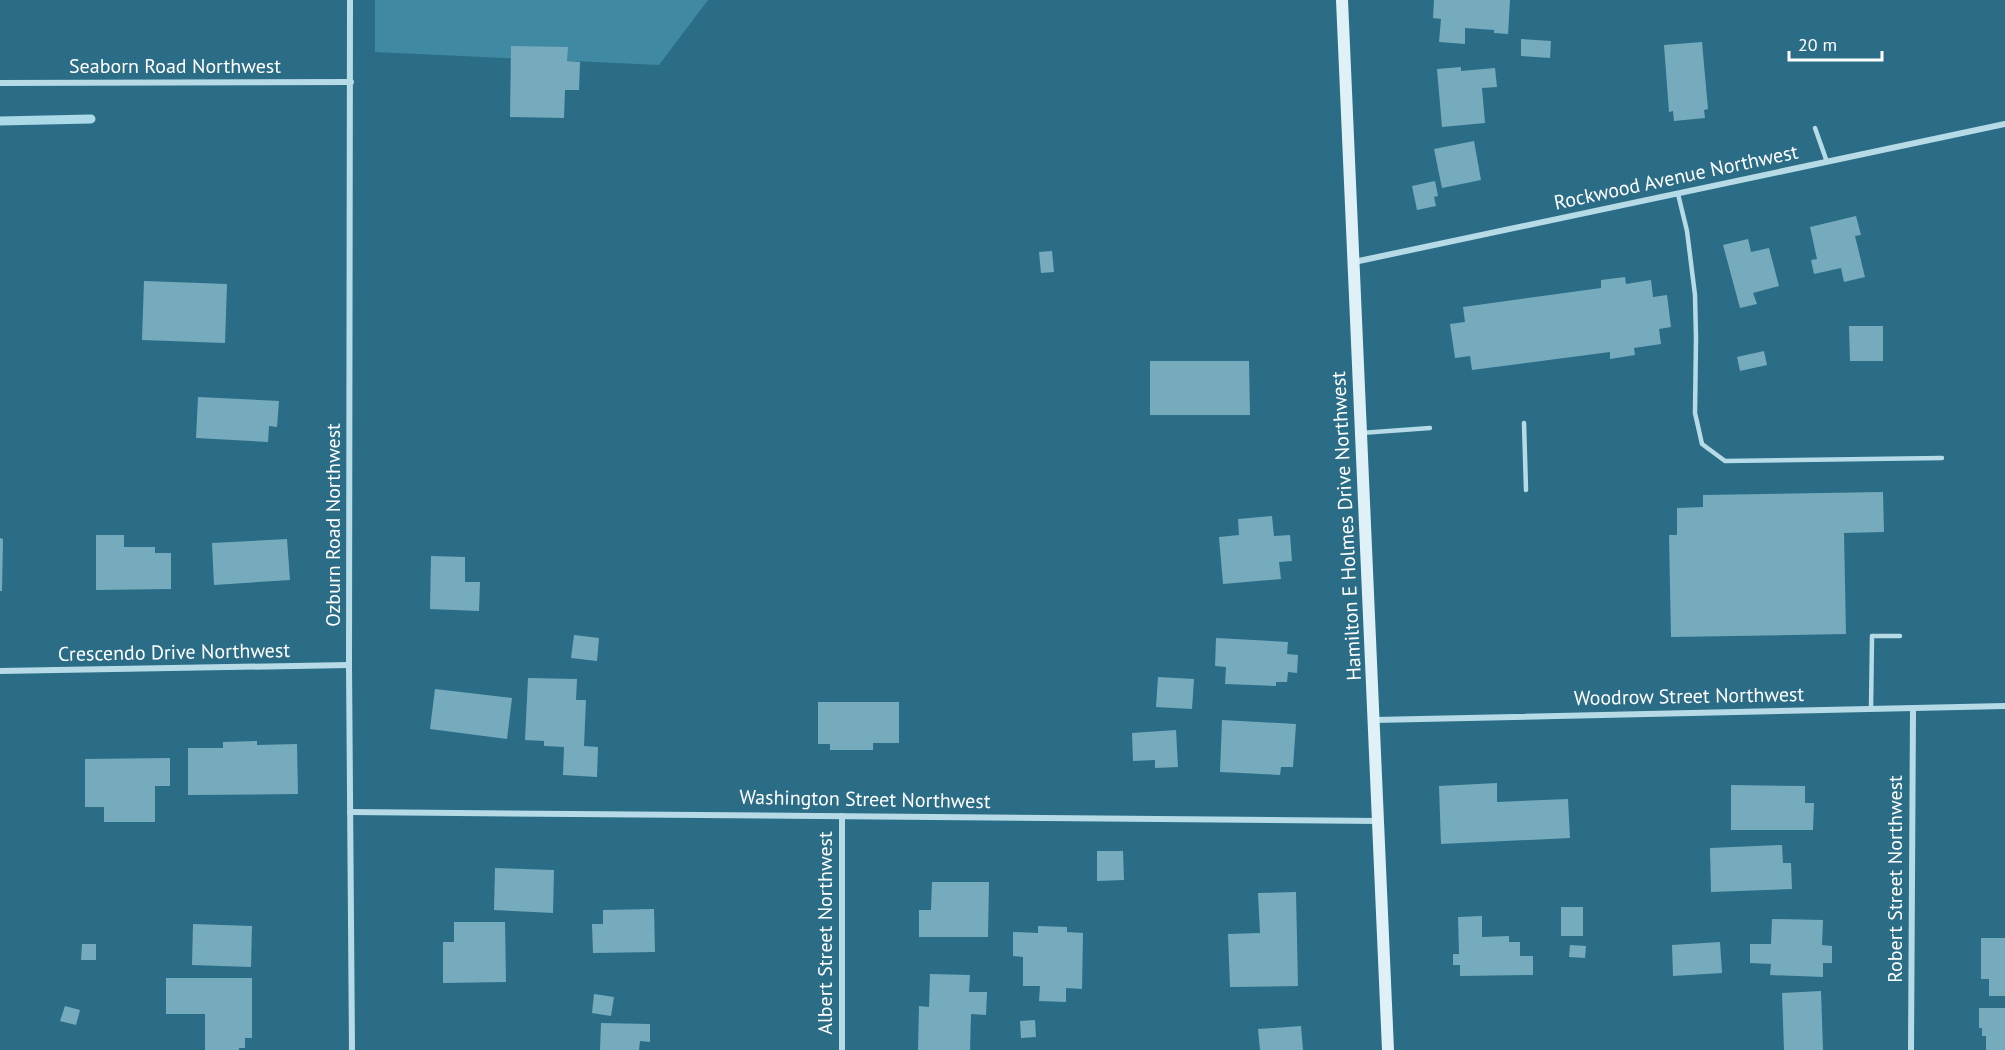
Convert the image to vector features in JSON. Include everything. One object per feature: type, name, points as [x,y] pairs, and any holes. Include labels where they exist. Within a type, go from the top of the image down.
[{"type":"main road","name":"Hamilton E Holmes Drive Northwest","points":[[1342,0],[1388,1050]]},
{"type":"street","name":"Ozburn Road Northwest","points":[[350,0],[349,664],[352,1050]]},
{"type":"street","name":"Seaborn Road Northwest","points":[[0,84],[351,82]]},
{"type":"street","name":"Rockwood Avenue Northwest","points":[[1353,262],[2005,124]]},
{"type":"street","name":"Crescendo Drive Northwest","points":[[0,671],[349,664]]},
{"type":"street","name":"Woodrow Street Northwest","points":[[1374,720],[2005,706]]},
{"type":"street","name":"Robert Street Northwest","points":[[1911,1050],[1913,708]]},
{"type":"street","name":"Washington Street Northwest","points":[[350,812],[1378,821]]},
{"type":"street","name":"Albert Street Northwest","points":[[842,816],[842,1050]]},
{"type":"lane","points":[[1815,128],[1827,162]]},
{"type":"lane","points":[[1678,194],[1687,231],[1695,295],[1695,413],[1702,444],[1725,461],[1942,458]]},
{"type":"lane","points":[[1524,423],[1526,490]]},
{"type":"lane","points":[[1361,433],[1430,428]]},
{"type":"lane","points":[[1871,709],[1872,636],[1900,636]]},
{"type":"shaded area","points":[[375,0],[708,0],[659,65],[375,52]]},
{"type":"building","points":[[1434,0],[1510,0],[1508,34],[1494,33],[1494,30],[1465,28],[1465,44],[1439,42],[1441,19],[1433,18]]},
{"type":"building","points":[[1521,39],[1551,41],[1550,58],[1521,56]]},
{"type":"building","points":[[1702,42],[1708,109],[1704,110],[1705,118],[1674,121],[1673,111],[1669,112],[1664,45]]},
{"type":"building","points":[[511,46],[568,47],[567,61],[580,62],[579,90],[565,90],[564,118],[510,117]]},
{"type":"building","points":[[1461,67],[1461,71],[1495,68],[1497,87],[1482,88],[1485,123],[1442,127],[1437,69]]},
{"type":"building","points":[[1474,141],[1481,180],[1442,188],[1434,149]]},
{"type":"building","points":[[1435,181],[1438,196],[1434,197],[1436,206],[1417,210],[1412,186]]},
{"type":"building","points":[[1856,216],[1861,235],[1855,236],[1865,277],[1844,282],[1841,268],[1814,274],[1811,260],[1817,259],[1810,227]]},
{"type":"building","points":[[1748,239],[1751,252],[1769,248],[1779,286],[1753,293],[1757,304],[1740,308],[1723,245]]},
{"type":"building","points":[[1052,251],[1054,272],[1041,273],[1039,252]]},
{"type":"building","points":[[1625,277],[1626,284],[1651,280],[1653,297],[1667,295],[1671,327],[1659,329],[1661,344],[1634,348],[1635,355],[1610,359],[1610,352],[1472,370],[1470,356],[1455,358],[1450,324],[1465,322],[1463,307],[1601,288],[1601,280]]},
{"type":"building","points":[[144,281],[227,284],[225,343],[142,340]]},
{"type":"building","points":[[1849,326],[1883,326],[1883,361],[1850,361]]},
{"type":"building","points":[[1764,351],[1767,365],[1740,371],[1737,357]]},
{"type":"building","points":[[1150,361],[1249,361],[1250,415],[1150,415]]},
{"type":"building","points":[[198,397],[279,401],[277,427],[269,426],[268,442],[196,438]]},
{"type":"building","points":[[1883,492],[1884,532],[1844,533],[1846,634],[1671,637],[1669,535],[1677,535],[1677,508],[1703,507],[1703,495]]},
{"type":"building","points":[[1272,516],[1274,536],[1290,535],[1292,561],[1279,562],[1281,579],[1223,584],[1219,537],[1239,535],[1238,519]]},
{"type":"building","points":[[96,535],[124,535],[124,547],[155,547],[155,553],[171,553],[171,589],[96,590]]},
{"type":"building","points":[[0,538],[3,539],[2,591],[0,591]]},
{"type":"building","points":[[287,539],[290,580],[214,585],[212,543]]},
{"type":"building","points":[[431,556],[465,557],[465,582],[480,582],[479,611],[430,609]]},
{"type":"building","points":[[574,635],[599,638],[597,661],[571,658]]},
{"type":"building","points":[[1216,638],[1288,642],[1287,654],[1298,655],[1297,673],[1288,672],[1287,682],[1276,682],[1276,686],[1225,684],[1226,667],[1215,666]]},
{"type":"building","points":[[1158,677],[1194,679],[1192,709],[1156,707]]},
{"type":"building","points":[[528,678],[577,679],[576,700],[586,700],[584,746],[598,747],[597,777],[563,775],[564,747],[544,746],[544,741],[525,740]]},
{"type":"building","points":[[435,689],[512,698],[507,739],[430,729]]},
{"type":"building","points":[[818,702],[899,702],[899,743],[873,743],[873,750],[830,750],[830,744],[818,744]]},
{"type":"building","points":[[1222,720],[1296,724],[1293,767],[1281,767],[1280,775],[1220,772]]},
{"type":"building","points":[[1176,730],[1178,767],[1155,768],[1155,760],[1133,761],[1132,733]]},
{"type":"building","points":[[257,741],[257,745],[297,744],[298,794],[188,795],[188,748],[223,748],[223,742]]},
{"type":"building","points":[[170,758],[170,786],[155,786],[155,822],[104,822],[104,807],[85,807],[85,759]]},
{"type":"building","points":[[1497,783],[1497,802],[1568,799],[1570,838],[1441,844],[1439,786]]},
{"type":"building","points":[[1731,785],[1805,786],[1805,803],[1814,803],[1813,830],[1731,830]]},
{"type":"building","points":[[1782,845],[1783,863],[1791,863],[1792,889],[1711,892],[1710,848]]},
{"type":"building","points":[[1097,851],[1123,851],[1124,880],[1097,881]]},
{"type":"building","points":[[495,868],[554,870],[553,913],[494,910]]},
{"type":"building","points":[[932,882],[989,882],[988,937],[919,937],[919,910],[931,910]]},
{"type":"building","points":[[1296,892],[1298,986],[1230,987],[1228,934],[1260,933],[1258,893]]},
{"type":"building","points":[[1561,907],[1583,907],[1583,936],[1561,936]]},
{"type":"building","points":[[654,909],[655,952],[593,953],[592,924],[603,924],[603,910]]},
{"type":"building","points":[[1482,916],[1482,937],[1509,936],[1509,942],[1520,942],[1520,956],[1533,956],[1533,975],[1460,976],[1460,965],[1453,965],[1453,954],[1459,954],[1458,917]]},
{"type":"building","points":[[1772,919],[1823,920],[1822,945],[1832,946],[1832,963],[1823,963],[1823,977],[1770,975],[1771,964],[1750,963],[1750,944],[1771,944]]},
{"type":"building","points":[[454,922],[505,922],[506,982],[443,983],[443,942],[454,942]]},
{"type":"building","points":[[193,924],[252,926],[251,967],[192,965]]},
{"type":"building","points":[[1038,926],[1067,927],[1067,932],[1083,933],[1082,989],[1066,988],[1066,1002],[1039,1001],[1040,986],[1023,986],[1023,957],[1013,956],[1013,932],[1038,933]]},
{"type":"building","points":[[1981,938],[2005,938],[2005,996],[1989,996],[1989,979],[1981,979]]},
{"type":"building","points":[[1720,942],[1722,973],[1673,976],[1672,945]]},
{"type":"building","points":[[82,944],[96,944],[96,960],[81,960]]},
{"type":"building","points":[[1570,945],[1586,946],[1585,958],[1569,957]]},
{"type":"building","points":[[930,974],[970,975],[969,992],[987,992],[986,1015],[971,1014],[970,1050],[918,1050],[919,1006],[929,1007]]},
{"type":"building","points":[[166,978],[252,978],[252,1038],[245,1038],[245,1048],[205,1050],[205,1014],[166,1014]]},
{"type":"building","points":[[1821,991],[1823,1050],[1784,1050],[1782,993]]},
{"type":"building","points":[[594,994],[614,997],[611,1016],[592,1013]]},
{"type":"building","points":[[65,1006],[80,1010],[76,1025],[60,1021]]},
{"type":"building","points":[[1979,1008],[2005,1008],[2005,1050],[1986,1050],[1986,1036],[1982,1036],[1982,1028],[1979,1028]]},
{"type":"building","points":[[1035,1020],[1036,1037],[1021,1038],[1020,1021]]},
{"type":"building","points":[[601,1023],[650,1024],[650,1042],[640,1041],[639,1050],[600,1050]]},
{"type":"building","points":[[1301,1026],[1303,1050],[1260,1050],[1258,1029]]},
{"type":"waterway","points":[[0,121],[91,119]]}]
